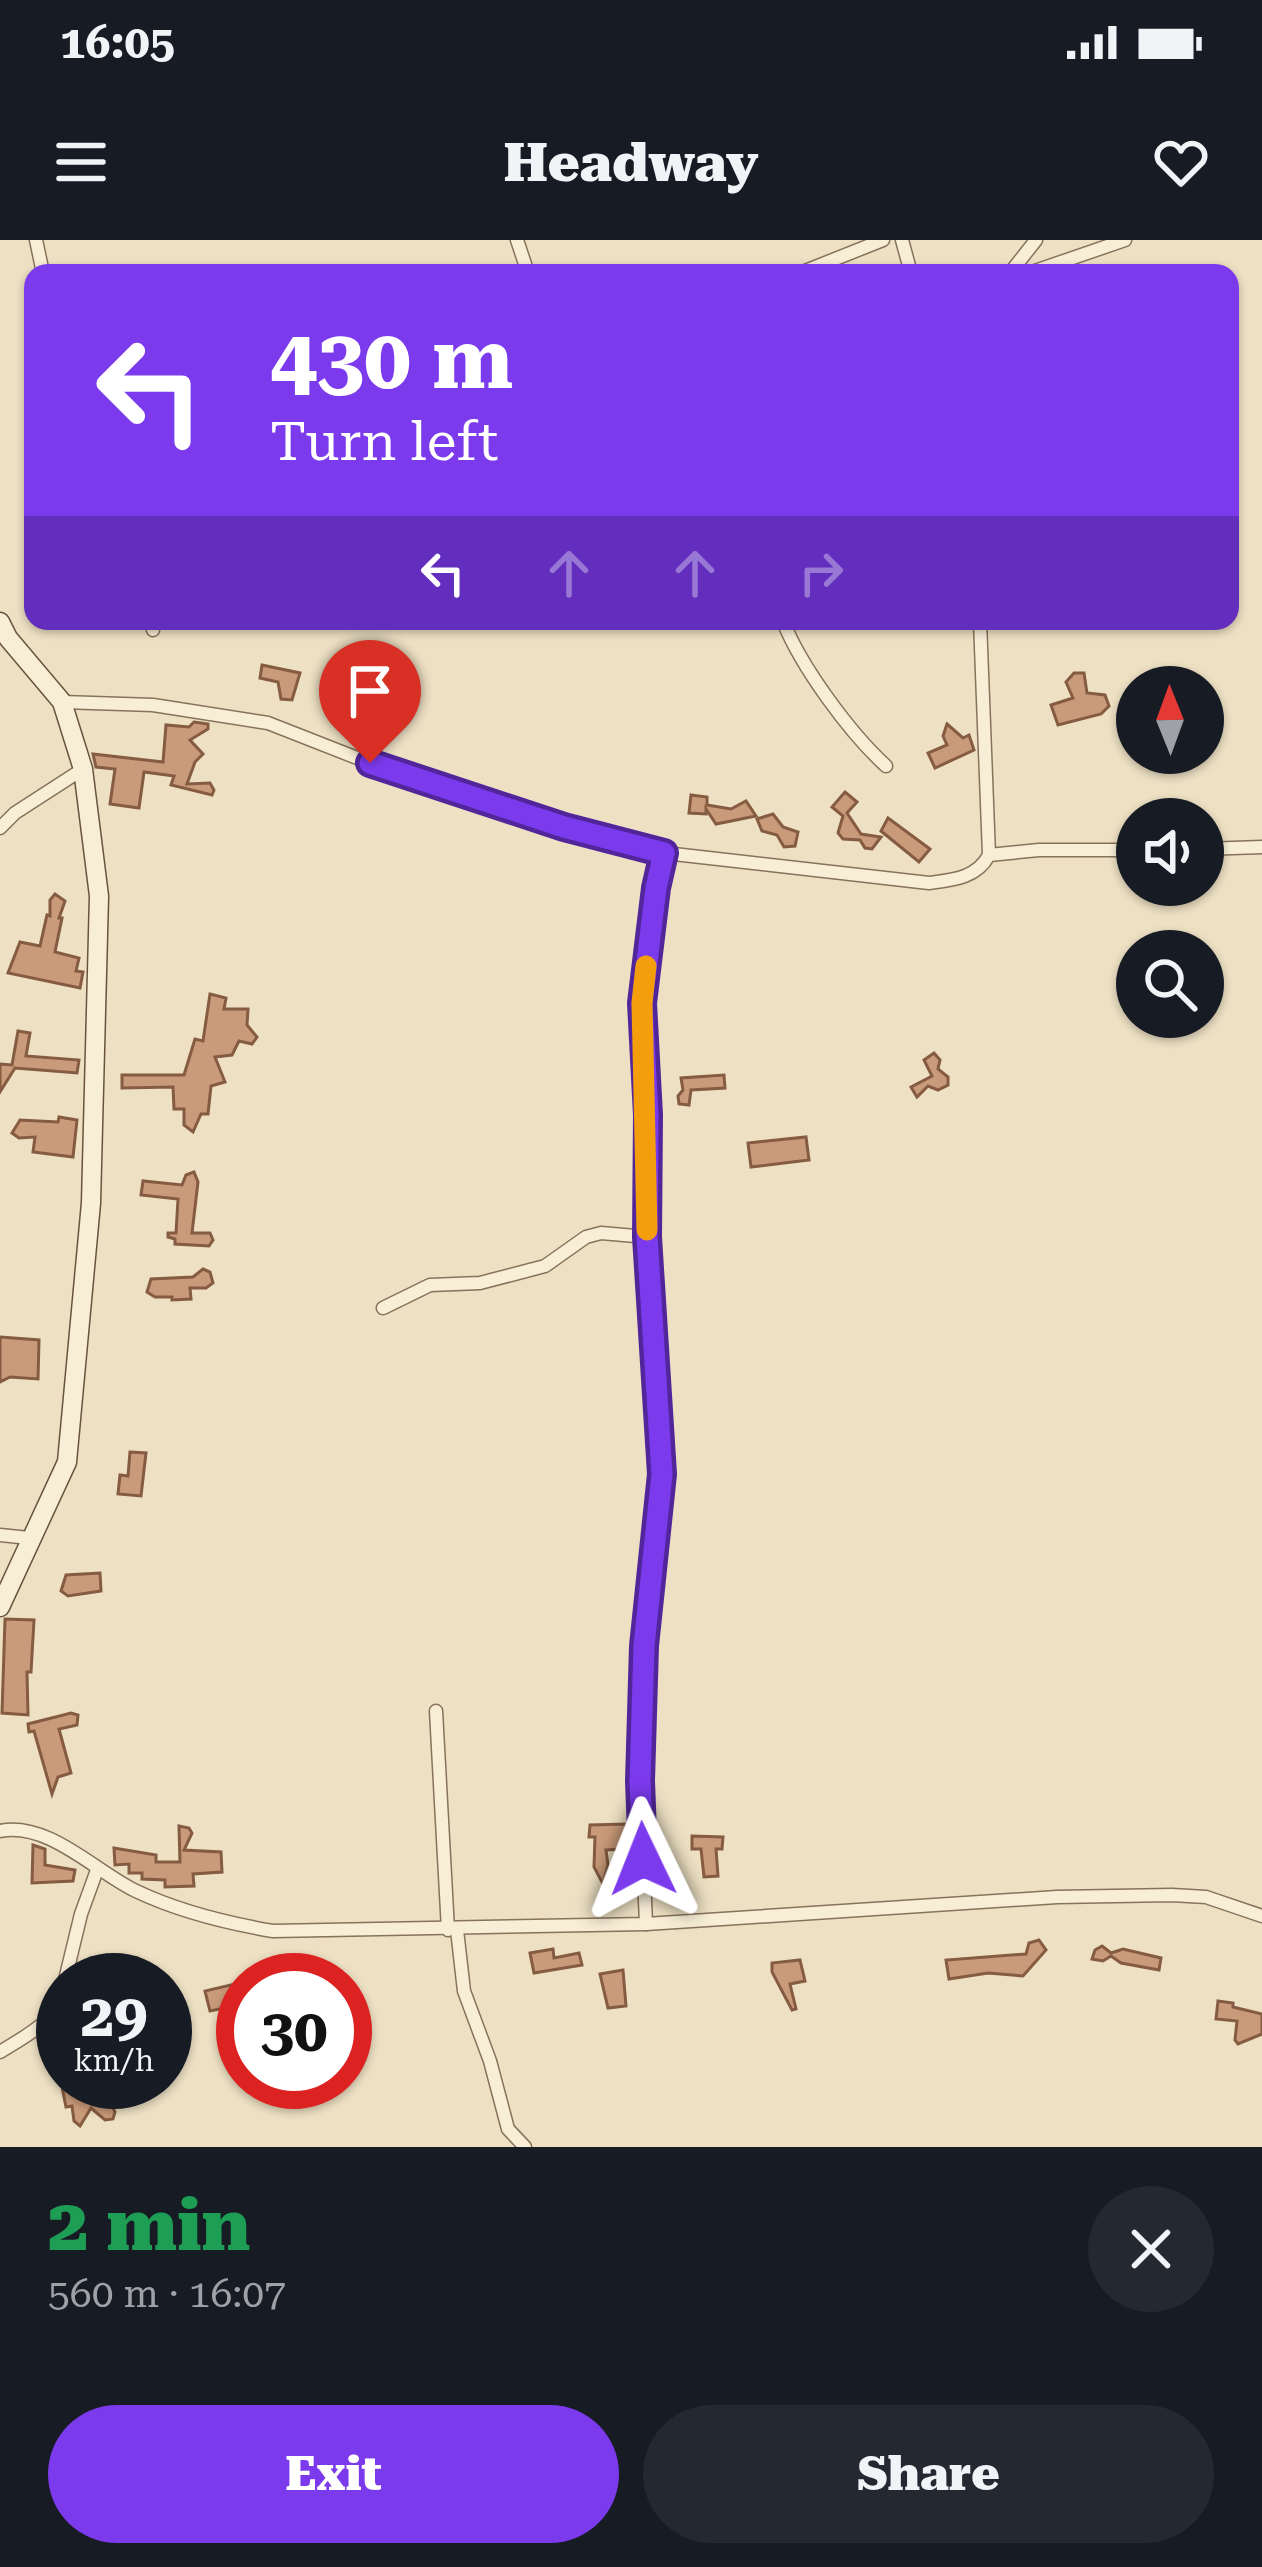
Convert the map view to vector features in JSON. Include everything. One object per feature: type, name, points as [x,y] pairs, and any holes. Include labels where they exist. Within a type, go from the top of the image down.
[{"type":"street","points":[[823,264],[883,240]]},
{"type":"street","points":[[1017,264],[1036,240]]},
{"type":"street","points":[[1056,264],[1125,240]]},
{"type":"street","points":[[0,622],[62,703],[83,769],[99,896],[91,1204],[67,1462],[0,1607]]},
{"type":"street","points":[[787,630],[858,740],[886,766]]},
{"type":"street","points":[[62,703],[152,705],[268,723],[370,763],[564,827],[664,853],[929,883],[962,879],[984,865],[989,855],[980,630]]},
{"type":"street","points":[[0,829],[15,813],[83,769]]},
{"type":"street","points":[[1224,848],[1262,847]]},
{"type":"street","points":[[989,855],[1116,850]]},
{"type":"street","points":[[646,1924],[640,1781],[644,1646],[662,1474],[647,1237],[648,1115],[642,1003],[664,853]]},
{"type":"street","points":[[383,1308],[430,1285],[480,1283],[545,1266],[586,1237],[601,1233],[647,1237]]},
{"type":"street","points":[[0,1535],[29,1538]]},
{"type":"street","points":[[436,1711],[453,1930],[464,1990],[508,2129],[525,2147]]},
{"type":"street","points":[[0,1831],[29,1831],[138,1892],[216,1922],[273,1931],[646,1924],[1057,1897],[1172,1895],[1206,1898],[1262,1916]]},
{"type":"street","points":[[71,1953],[97,1870]]},
{"type":"street","points":[[0,2052],[36,2029]]},
{"type":"building","points":[[262,665],[300,673],[292,700],[281,699],[278,682],[260,678]]},
{"type":"building","points":[[1074,673],[1084,673],[1087,693],[1105,695],[1109,706],[1101,714],[1058,725],[1051,705],[1073,698],[1066,682]]},
{"type":"building","points":[[194,722],[208,724],[208,729],[190,740],[203,754],[187,784],[210,783],[212,795],[171,785],[174,776],[144,772],[139,808],[110,804],[115,769],[96,767],[93,754],[163,762],[166,725],[189,727]]},
{"type":"building","points":[[947,724],[963,738],[969,735],[974,750],[935,768],[928,753],[947,745],[943,736]]},
{"type":"building","points":[[845,792],[857,802],[847,813],[861,834],[881,837],[872,849],[838,833],[843,816],[832,807]]},
{"type":"building","points":[[691,795],[707,797],[707,805],[731,809],[746,801],[756,816],[716,824],[706,809],[706,814],[689,813]]},
{"type":"building","points":[[773,814],[783,827],[798,832],[795,846],[784,847],[777,835],[762,831],[757,819]]},
{"type":"building","points":[[888,818],[930,849],[919,862],[881,831]]},
{"type":"building","points":[[55,894],[65,901],[55,952],[79,958],[80,988],[8,973],[20,942],[40,946]]},
{"type":"building","points":[[210,994],[226,998],[224,1009],[248,1009],[247,1025],[257,1037],[252,1044],[239,1041],[232,1055],[215,1057],[225,1082],[211,1086],[208,1114],[201,1114],[193,1132],[184,1125],[184,1109],[174,1109],[173,1087],[122,1088],[122,1075],[184,1075],[195,1039],[203,1041]]},
{"type":"building","points":[[18,1031],[30,1033],[26,1056],[79,1060],[77,1073],[15,1068],[0,1092],[0,1064],[12,1065]]},
{"type":"building","points":[[934,1053],[948,1085],[938,1090],[928,1086],[917,1097],[911,1087],[932,1076],[924,1060]]},
{"type":"building","points":[[724,1075],[725,1088],[691,1090],[689,1105],[679,1104],[681,1078]]},
{"type":"building","points":[[59,1117],[77,1120],[73,1157],[33,1152],[35,1137],[19,1138],[12,1133],[20,1120],[58,1122]]},
{"type":"building","points":[[806,1137],[809,1160],[751,1167],[748,1143]]},
{"type":"building","points":[[194,1172],[198,1182],[192,1233],[210,1233],[209,1246],[175,1244],[168,1237],[176,1233],[178,1199],[141,1195],[143,1181],[182,1185],[186,1175]]},
{"type":"building","points":[[203,1269],[210,1272],[213,1283],[190,1288],[191,1299],[172,1300],[147,1292],[151,1279],[193,1277]]},
{"type":"building","points":[[0,1337],[39,1340],[38,1379],[10,1377],[0,1382]]},
{"type":"building","points":[[130,1452],[146,1453],[141,1496],[118,1494],[120,1475],[128,1476]]},
{"type":"building","points":[[100,1573],[101,1591],[68,1596],[61,1591],[66,1575]]},
{"type":"building","points":[[5,1619],[34,1620],[31,1672],[27,1672],[28,1715],[2,1713]]},
{"type":"building","points":[[78,1715],[77,1725],[59,1729],[71,1773],[58,1777],[52,1794],[28,1724]]},
{"type":"building","points":[[626,1824],[626,1849],[606,1850],[603,1884],[594,1867],[595,1837],[589,1837],[590,1825]]},
{"type":"building","points":[[179,1826],[192,1833],[184,1850],[221,1852],[222,1872],[193,1874],[194,1886],[165,1887],[165,1880],[129,1873],[129,1864],[115,1865],[114,1848],[156,1855],[156,1862],[180,1862]]},
{"type":"building","points":[[692,1836],[723,1837],[722,1849],[716,1849],[718,1876],[704,1877],[701,1849],[692,1849]]},
{"type":"building","points":[[33,1845],[45,1849],[45,1865],[75,1870],[73,1881],[32,1883]]},
{"type":"building","points":[[1039,1940],[1046,1950],[1023,1976],[988,1973],[949,1979],[946,1960],[1026,1954],[1029,1943]]},
{"type":"building","points":[[1102,1946],[1111,1953],[1123,1949],[1161,1958],[1159,1970],[1121,1963],[1111,1956],[1103,1961],[1092,1959]]},
{"type":"building","points":[[553,1949],[554,1958],[579,1953],[582,1965],[534,1973],[530,1953]]},
{"type":"building","points":[[800,1960],[805,1981],[790,1984],[796,2009],[792,2010],[772,1963]]},
{"type":"building","points":[[623,1970],[626,2006],[608,2008],[600,1974]]},
{"type":"building","points":[[216,1988],[216,2010],[210,2011],[205,1991]]},
{"type":"building","points":[[1218,2001],[1262,2014],[1262,2034],[1238,2044],[1237,2021],[1216,2019]]},
{"type":"building","points":[[72,2109],[90,2109],[80,2126]]},
{"type":"building","points":[[92,2109],[114,2109],[113,2119],[105,2120]]},
{"type":"slow traffic","points":[[646,966],[642,1003],[647,1230]]},
{"type":"route","points":[[370,763],[564,827],[664,853],[642,1003],[648,1115],[647,1237],[662,1474],[644,1646],[643,1859]]}]
